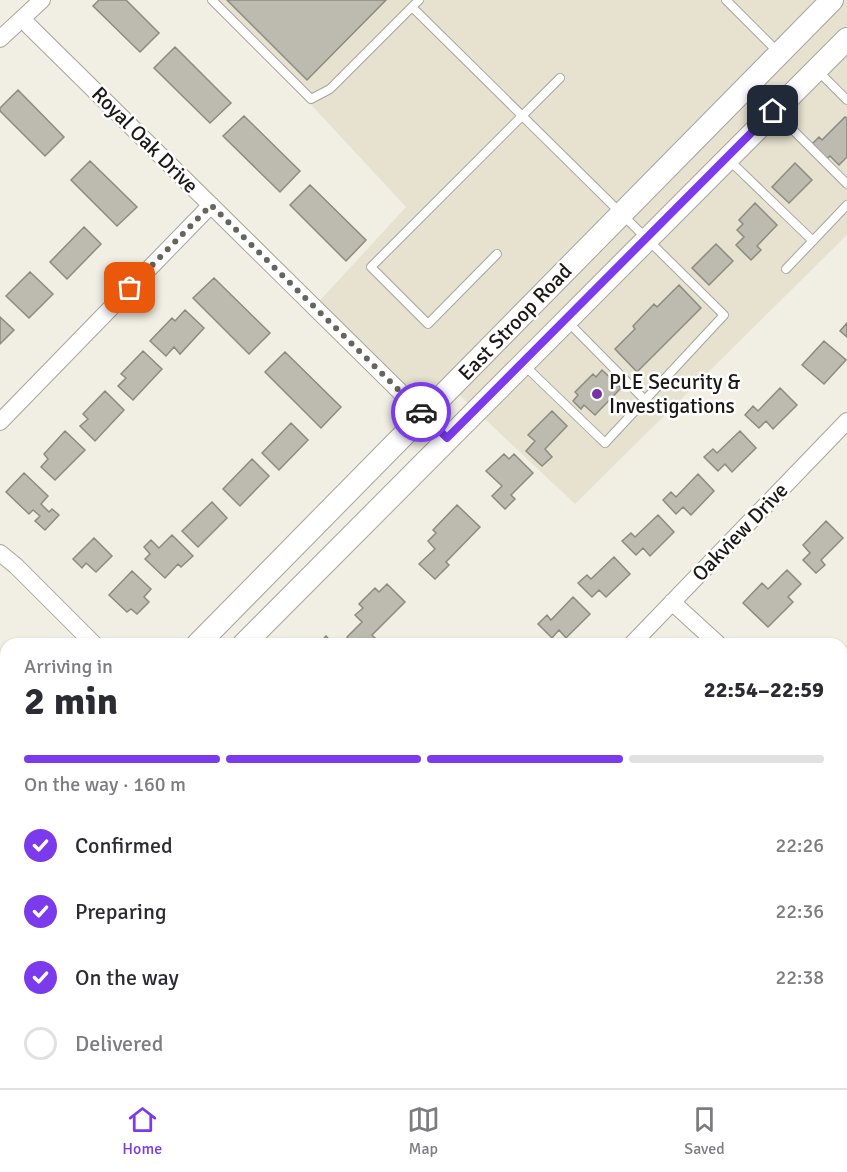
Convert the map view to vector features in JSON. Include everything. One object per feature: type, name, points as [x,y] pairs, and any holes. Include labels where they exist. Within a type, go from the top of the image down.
[{"type":"main road","name":"East Stroop Road","points":[[204,638],[832,0]]},
{"type":"main road","name":"East Stroop Road","points":[[250,638],[847,39]]},
{"type":"street","points":[[0,39],[42,0]]},
{"type":"street","name":"Royal Oak Drive","points":[[22,19],[447,438]]},
{"type":"street","points":[[0,422],[211,205]]},
{"type":"street","name":"Oakview Drive","points":[[638,638],[847,421]]},
{"type":"street","points":[[0,553],[88,638]]},
{"type":"street","points":[[672,602],[711,638]]},
{"type":"lane","points":[[212,0],[311,99],[330,89],[419,0]]},
{"type":"lane","points":[[726,0],[779,53]]},
{"type":"lane","points":[[412,7],[620,215],[724,315],[605,443],[522,363]]},
{"type":"lane","points":[[816,69],[847,100]]},
{"type":"lane","points":[[497,255],[428,324],[371,267],[560,78]]},
{"type":"lane","points":[[773,111],[847,184]]},
{"type":"lane","points":[[727,158],[813,241]]},
{"type":"lane","points":[[786,269],[847,205]]},
{"type":"lane","points":[[566,320],[645,400]]},
{"type":"shaded area","points":[[214,0],[847,0],[847,235],[575,504],[452,388],[424,416],[314,307],[406,207]]},
{"type":"building","points":[[99,0],[126,0],[159,33],[140,52],[93,6]]},
{"type":"building","points":[[227,0],[386,0],[307,80]]},
{"type":"building","points":[[175,47],[231,103],[210,123],[154,68]]},
{"type":"building","points":[[18,90],[64,137],[45,156],[0,111],[0,108]]},
{"type":"building","points":[[244,116],[300,171],[280,192],[223,136]]},
{"type":"building","points":[[845,117],[847,118],[847,157],[839,165],[830,156],[827,159],[812,144],[819,137],[822,140]]},
{"type":"building","points":[[90,161],[137,207],[117,226],[71,180]]},
{"type":"building","points":[[795,163],[812,180],[789,203],[772,187]]},
{"type":"building","points":[[310,185],[366,240],[346,261],[290,205]]},
{"type":"building","points":[[755,203],[777,225],[757,246],[761,250],[751,260],[736,245],[744,237],[737,230],[743,224],[739,220]]},
{"type":"building","points":[[84,227],[101,244],[67,279],[50,262]]},
{"type":"building","points":[[716,244],[733,261],[709,285],[692,268]]},
{"type":"building","points":[[30,272],[53,294],[29,318],[6,296]]},
{"type":"building","points":[[214,278],[270,333],[249,354],[193,298]]},
{"type":"building","points":[[679,285],[701,308],[637,372],[615,349],[635,329],[633,326],[654,304],[657,307]]},
{"type":"building","points":[[185,310],[204,328],[180,354],[174,347],[166,356],[150,341],[172,318],[175,321]]},
{"type":"building","points":[[0,317],[14,330],[0,344]]},
{"type":"building","points":[[847,323],[847,337],[840,331]]},
{"type":"building","points":[[824,341],[846,360],[824,384],[802,365]]},
{"type":"building","points":[[143,351],[162,369],[133,400],[118,386],[126,378],[121,374]]},
{"type":"building","points":[[285,352],[341,407],[321,428],[265,372]]},
{"type":"building","points":[[602,370],[621,388],[595,415],[584,405],[581,409],[573,401],[578,395],[575,392],[593,374],[596,377]]},
{"type":"building","points":[[780,388],[797,405],[773,429],[766,421],[759,428],[745,415],[753,406],[758,411]]},
{"type":"building","points":[[105,391],[124,410],[95,441],[80,426],[88,419],[83,414]]},
{"type":"building","points":[[552,411],[567,426],[545,449],[552,457],[542,466],[526,451],[535,441],[528,435]]},
{"type":"building","points":[[291,423],[308,440],[279,470],[262,453]]},
{"type":"building","points":[[65,431],[85,450],[55,480],[41,467],[48,459],[44,454]]},
{"type":"building","points":[[740,431],[756,448],[732,472],[725,464],[718,471],[704,457],[713,449],[717,453]]},
{"type":"building","points":[[504,454],[509,459],[514,454],[533,473],[511,495],[515,499],[505,509],[492,496],[502,486],[486,471]]},
{"type":"building","points":[[252,459],[269,476],[240,506],[223,489]]},
{"type":"building","points":[[24,473],[48,496],[41,504],[49,512],[52,509],[59,515],[45,530],[35,521],[40,516],[33,510],[29,514],[6,492]]},
{"type":"building","points":[[698,474],[714,491],[691,515],[683,507],[676,514],[663,500],[671,492],[676,497]]},
{"type":"building","points":[[212,502],[227,518],[198,547],[182,531]]},
{"type":"building","points":[[457,505],[480,527],[446,562],[449,565],[435,579],[419,564],[435,549],[428,541],[436,533],[433,530]]},
{"type":"building","points":[[658,515],[674,532],[650,556],[643,548],[636,555],[622,541],[631,533],[635,537]]},
{"type":"building","points":[[826,521],[843,538],[821,560],[825,565],[816,573],[803,560],[810,553],[803,545]]},
{"type":"building","points":[[172,535],[193,556],[181,567],[178,564],[165,578],[145,559],[150,554],[144,547],[151,540],[159,548]]},
{"type":"building","points":[[94,538],[112,556],[96,572],[86,563],[82,568],[73,559]]},
{"type":"building","points":[[614,557],[630,574],[606,597],[599,590],[592,597],[578,583],[587,575],[591,579]]},
{"type":"building","points":[[787,570],[801,584],[788,597],[793,602],[768,627],[743,603],[762,583],[768,589]]},
{"type":"building","points":[[132,571],[151,589],[144,597],[149,602],[137,614],[131,609],[127,612],[109,595]]},
{"type":"building","points":[[387,584],[405,602],[372,635],[375,638],[348,638],[362,622],[355,615],[363,608],[359,604],[375,588],[379,592]]},
{"type":"building","points":[[573,597],[590,614],[566,638],[559,630],[552,638],[538,624],[547,615],[551,620]]},
{"type":"way so far","points":[[130,288],[211,205],[421,412]]},
{"type":"place","name":"PLE Security & Investigations","points":[[597,394]]},
{"type":"route","points":[[421,412],[447,438],[773,111]]}]
